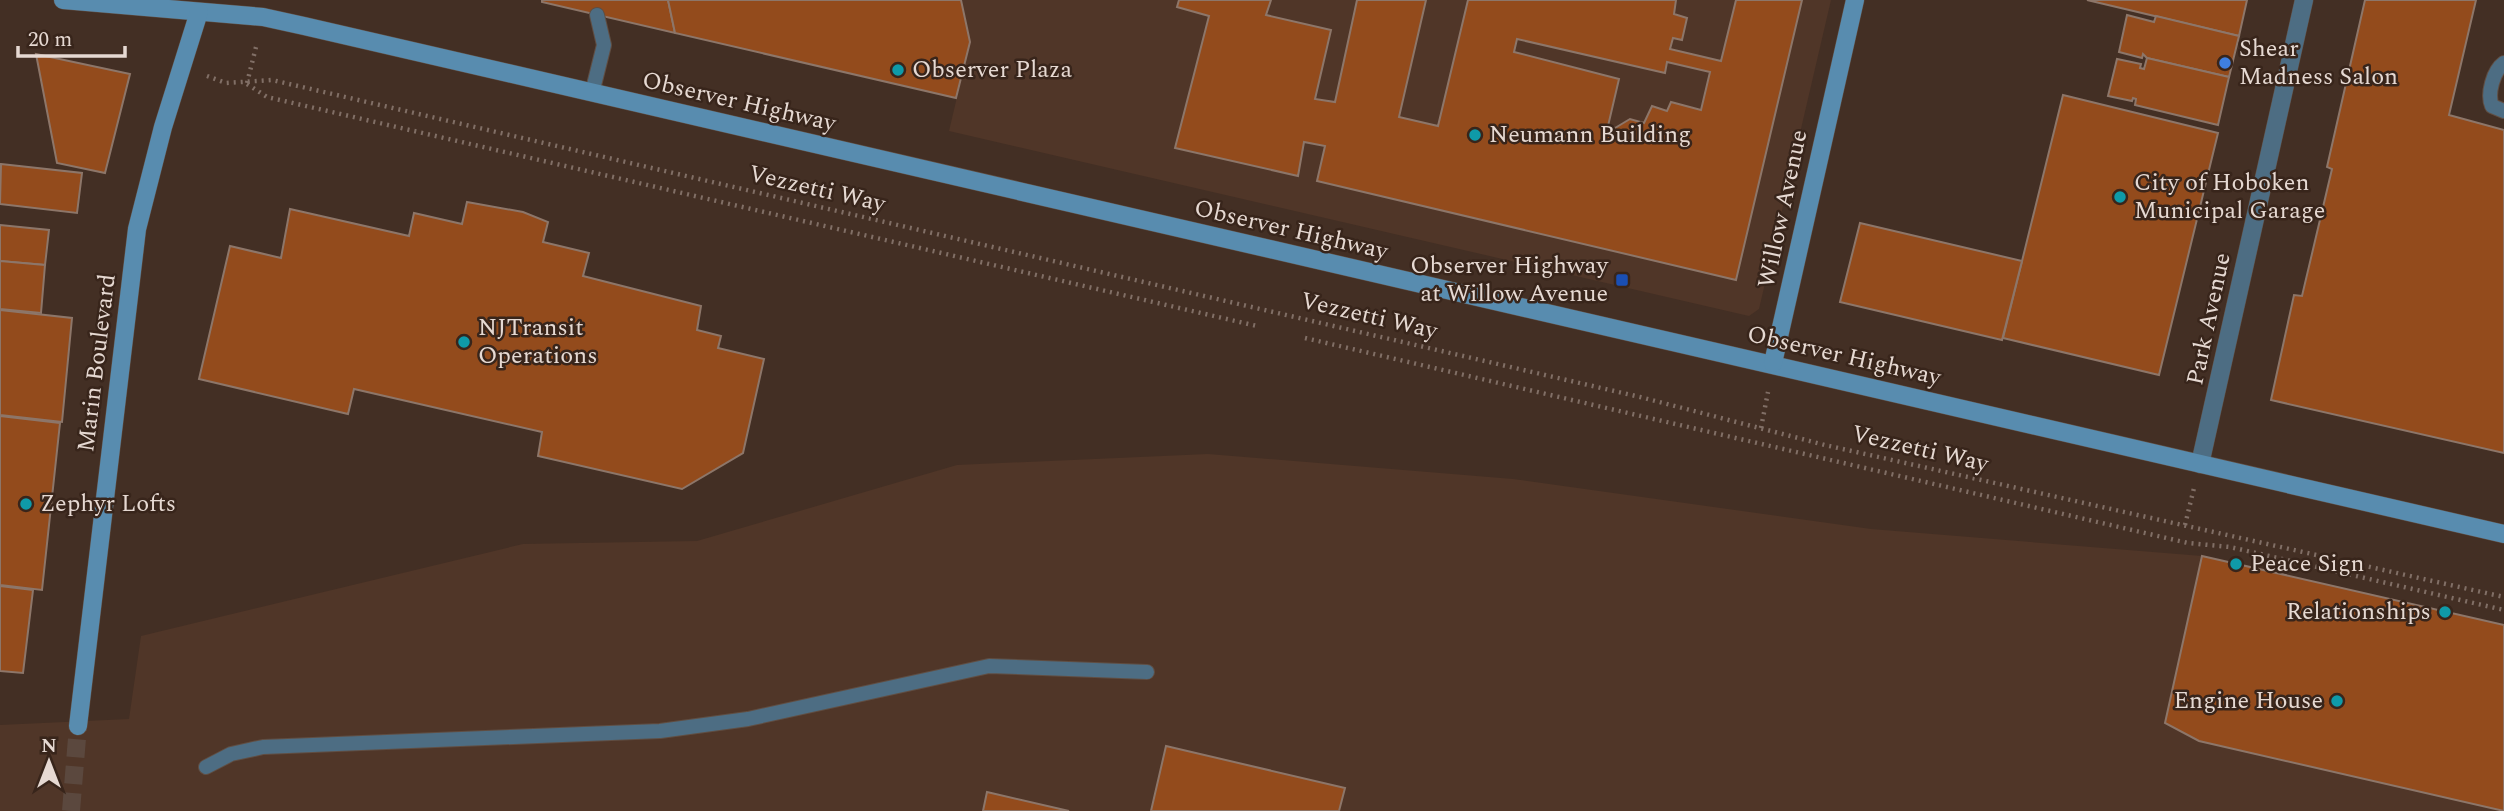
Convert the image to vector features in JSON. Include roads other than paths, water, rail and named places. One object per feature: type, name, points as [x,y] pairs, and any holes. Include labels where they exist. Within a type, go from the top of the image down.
[{"type":"main road","name":"Observer Highway","points":[[63,0],[263,17],[1773,363],[2504,534]]},
{"type":"main road","name":"Willow Avenue","points":[[1773,363],[1855,0]]},
{"type":"main road","name":"Marin Boulevard","points":[[78,726],[137,229],[163,127],[200,12]]},
{"type":"street","name":"Park Avenue","points":[[2200,464],[2304,0]]},
{"type":"lane","points":[[592,93],[604,45],[597,15]]},
{"type":"lane","points":[[2504,62],[2497,69],[2490,96],[2492,106],[2504,111]]},
{"type":"lane","points":[[206,767],[231,754],[262,747],[583,736],[723,723],[827,703],[989,666],[1147,671]]},
{"type":"tunnel","points":[[71,811],[78,726]]},
{"type":"place","name":"Shear Madness Salon","points":[[2225,63]]},
{"type":"place","name":"Observer Plaza","points":[[898,70]]},
{"type":"place","name":"Neumann Building","points":[[1475,135]]},
{"type":"place","name":"City of Hoboken Municipal Garage","points":[[2120,197]]},
{"type":"place","name":"Observer Highway at Willow Avenue","points":[[1622,280]]},
{"type":"place","name":"NJTransit Operations","points":[[464,342]]},
{"type":"place","name":"Zephyr Lofts","points":[[26,504]]},
{"type":"place","name":"Peace Sign","points":[[2236,564]]},
{"type":"place","name":"Relationships","points":[[2445,612]]},
{"type":"place","name":"Engine House","points":[[2337,701]]}]
